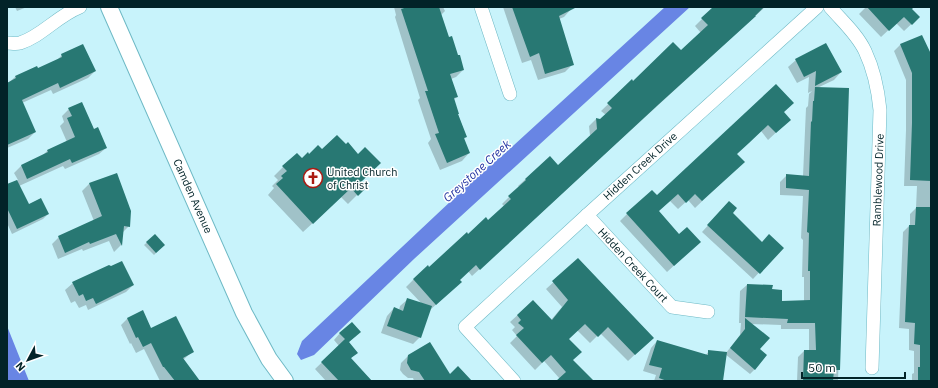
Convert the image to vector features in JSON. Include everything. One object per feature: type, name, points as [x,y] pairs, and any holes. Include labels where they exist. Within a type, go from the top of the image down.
[{"type":"street","points":[[7,43],[18,43],[34,37],[59,18],[80,7]]},
{"type":"street","name":"Camden Avenue","points":[[109,7],[244,313],[269,359],[285,381]]},
{"type":"street","points":[[481,7],[510,94]]},
{"type":"street","name":"Hidden Creek Drive","points":[[514,381],[465,327],[586,215],[817,7]]},
{"type":"street","name":"Ramblewood Drive","points":[[830,7],[851,30],[865,50],[877,83],[880,110],[872,368]]},
{"type":"street","name":"Hidden Creek Court","points":[[586,215],[672,307],[708,312]]},
{"type":"water","points":[[665,7],[690,7],[414,259],[314,355],[301,360],[297,354],[302,341],[485,169],[503,155]]},
{"type":"water","points":[[7,326],[29,381],[7,381]]},
{"type":"building","points":[[407,7],[439,7],[449,37],[452,36],[458,55],[460,55],[464,70],[450,74],[458,97],[454,98],[458,114],[467,137],[464,138],[470,153],[447,163],[435,134],[439,133],[425,91],[428,91],[401,9]]},
{"type":"building","points":[[512,7],[577,7],[559,16],[574,65],[545,74],[539,53],[530,57]]},
{"type":"building","points":[[713,7],[764,7],[480,270],[476,265],[460,280],[462,282],[436,305],[413,279],[428,265],[429,267],[467,232],[468,234],[486,217],[488,220],[511,199],[508,196],[550,156],[558,165],[597,129],[596,118],[600,119],[612,108],[607,103],[632,79],[633,81],[673,42],[681,50],[708,25],[701,18]]},
{"type":"building","points":[[867,7],[914,7],[912,9],[920,17],[912,25],[904,17],[889,31]]},
{"type":"building","points":[[922,35],[931,54],[931,181],[910,180],[912,73],[900,44]]},
{"type":"building","points":[[826,43],[842,72],[815,86],[816,71],[804,77],[795,59]]},
{"type":"building","points":[[83,44],[96,71],[60,88],[58,83],[22,100],[36,132],[7,145],[7,83],[16,78],[15,76],[37,66],[38,68],[62,57],[61,54]]},
{"type":"building","points":[[776,84],[794,103],[784,112],[791,120],[776,133],[768,125],[737,154],[745,162],[702,201],[695,194],[686,203],[678,194],[659,211],[679,234],[687,227],[701,242],[674,266],[626,213],[652,190],[657,195]]},
{"type":"building","points":[[815,87],[849,88],[840,370],[834,370],[833,381],[803,381],[804,350],[816,350],[815,323],[787,323],[788,319],[745,317],[747,284],[773,285],[772,289],[782,290],[782,301],[810,300],[810,271],[808,271],[809,233],[807,232],[809,190],[786,188],[786,174],[809,176],[811,121],[812,122]]},
{"type":"building","points":[[82,102],[94,129],[98,127],[107,148],[72,163],[70,159],[27,179],[21,165],[48,152],[47,150],[75,137],[67,118],[72,116],[68,108]]},
{"type":"building","points":[[337,135],[346,144],[348,142],[358,154],[365,147],[381,163],[361,182],[366,188],[358,196],[351,188],[313,224],[276,184],[283,178],[281,176],[287,171],[282,166],[297,153],[302,158],[308,152],[309,154],[318,145],[322,149]]},
{"type":"building","points":[[117,173],[131,211],[130,227],[124,226],[122,246],[116,234],[90,244],[89,242],[65,253],[58,236],[102,216],[89,183]]},
{"type":"building","points":[[17,180],[29,204],[41,198],[49,214],[17,229],[7,208],[7,184]]},
{"type":"building","points":[[729,201],[737,208],[733,213],[762,242],[769,234],[784,248],[760,274],[707,225]]},
{"type":"building","points":[[916,207],[931,207],[931,381],[918,381],[918,367],[920,367],[920,345],[914,344],[915,323],[905,322],[909,225],[915,225]]},
{"type":"building","points":[[155,234],[165,245],[156,253],[146,242]]},
{"type":"building","points":[[578,258],[654,338],[635,355],[608,327],[598,337],[585,324],[569,339],[582,352],[573,360],[594,381],[556,381],[566,372],[551,355],[542,363],[516,335],[524,328],[518,323],[521,320],[517,315],[533,300],[552,320],[568,300],[552,281]]},
{"type":"building","points":[[122,261],[134,285],[96,304],[93,298],[86,301],[83,294],[79,296],[72,282],[109,265],[111,266]]},
{"type":"building","points":[[407,298],[432,306],[421,338],[387,326],[394,307],[403,311]]},
{"type":"building","points":[[143,310],[151,328],[176,316],[194,352],[183,358],[200,381],[175,381],[163,367],[151,343],[143,347],[138,337],[136,338],[127,318]]},
{"type":"building","points":[[745,318],[770,338],[760,349],[767,355],[755,370],[730,348],[745,329]]},
{"type":"building","points":[[352,322],[361,332],[349,342],[358,353],[351,358],[372,381],[339,381],[321,362],[345,339],[339,333]]},
{"type":"building","points":[[657,340],[708,355],[708,350],[727,352],[723,381],[667,381],[659,378],[662,368],[649,365]]},
{"type":"building","points":[[430,342],[450,374],[458,366],[472,381],[425,381],[419,372],[411,370],[407,363],[408,355]]},
{"type":"place","name":"United Church of Christ","points":[[313,178]]},
{"type":"water label","name":"Greystone Creek","points":[[477,171]]}]
